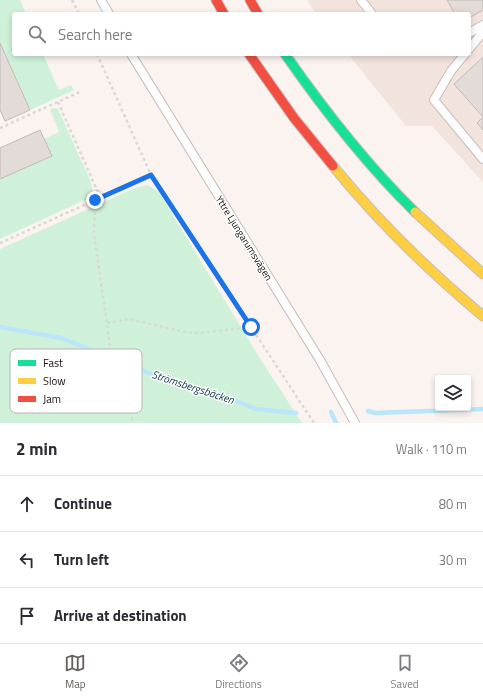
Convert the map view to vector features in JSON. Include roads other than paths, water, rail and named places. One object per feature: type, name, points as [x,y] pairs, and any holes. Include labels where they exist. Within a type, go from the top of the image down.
[{"type":"highway","points":[[216,0],[223,12]]},
{"type":"highway","points":[[250,0],[257,12]]},
{"type":"highway","points":[[250,56],[294,118],[350,187],[413,253],[483,316]]},
{"type":"highway","points":[[286,56],[317,100],[376,172],[436,232],[483,274]]},
{"type":"lane","points":[[101,0],[108,12]]},
{"type":"lane","points":[[361,0],[370,12]]},
{"type":"lane","points":[[471,32],[483,25]]},
{"type":"lane","points":[[471,47],[483,32]]},
{"type":"lane","name":"Yttre Ljungarumsvägen","points":[[132,56],[320,360],[355,423]]},
{"type":"lane","points":[[463,56],[451,72],[434,100],[483,159]]},
{"type":"waterway","name":"Strömsbergsbäcken","points":[[0,327],[61,338],[89,349]]},
{"type":"waterway","name":"Strömsbergsbäcken","points":[[142,370],[162,378],[221,395],[256,409],[296,413]]},
{"type":"waterway","name":"Strömsbergsbäcken","points":[[368,411],[375,413],[483,409]]},
{"type":"waterway","points":[[331,412],[336,423]]}]
